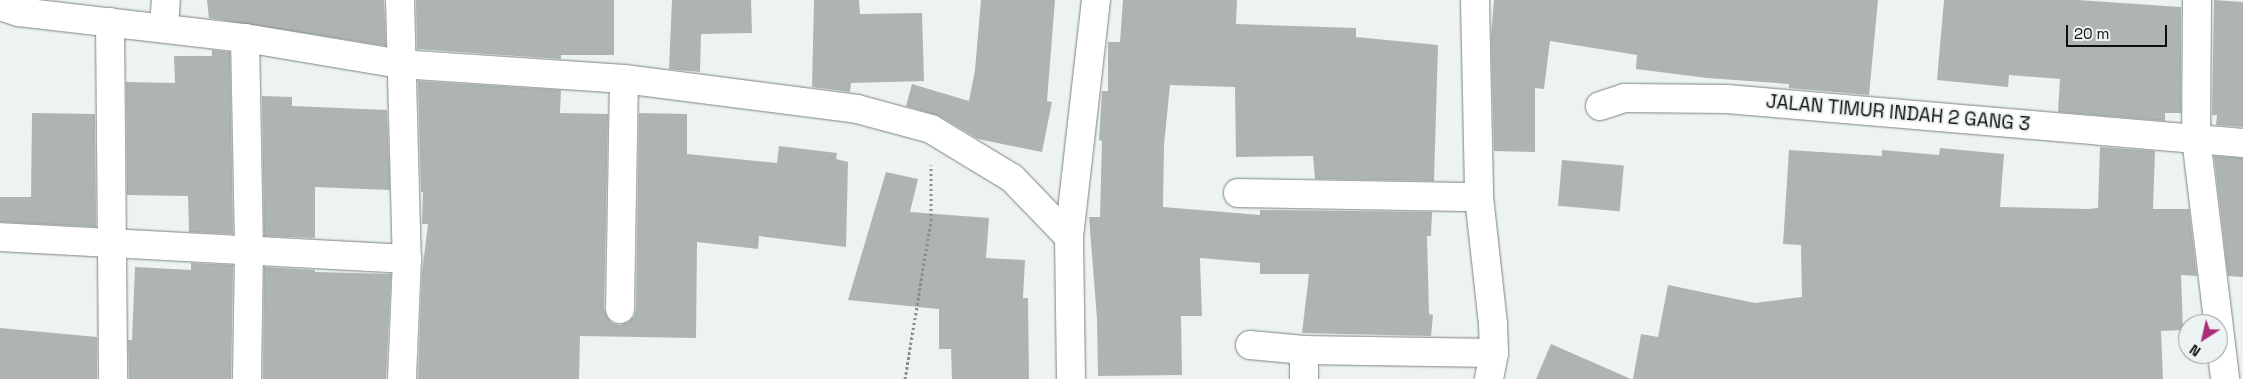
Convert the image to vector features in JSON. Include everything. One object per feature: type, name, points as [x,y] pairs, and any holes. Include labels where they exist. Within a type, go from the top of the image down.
[{"type":"street","points":[[164,27],[166,0]]},
{"type":"street","points":[[400,0],[400,64],[407,259],[402,379]]},
{"type":"street","points":[[1071,379],[1069,237],[1096,0]]},
{"type":"street","points":[[1474,0],[1479,196],[1493,324],[1494,352],[1489,379]]},
{"type":"street","points":[[2197,0],[2196,138],[2225,379]]},
{"type":"street","points":[[0,6],[19,12],[164,27],[245,38],[400,64],[624,79],[857,109],[931,129],[1012,178],[1069,237]]},
{"type":"street","points":[[110,22],[112,379]]},
{"type":"street","points":[[245,38],[249,251],[248,379]]},
{"type":"street","points":[[620,309],[624,79]]},
{"type":"street","name":"JALAN TIMUR INDAH 2 GANG 3","points":[[1600,106],[1624,98],[1727,99],[2243,143]]},
{"type":"street","points":[[1238,192],[1479,196]]},
{"type":"street","points":[[0,237],[407,259]]},
{"type":"street","points":[[1250,345],[1304,350],[1494,352]]},
{"type":"street","points":[[1304,350],[1304,379]]},
{"type":"path","points":[[905,379],[931,221],[931,129]]},
{"type":"building","points":[[207,0],[384,0],[386,46],[209,18]]},
{"type":"building","points":[[416,0],[614,0],[614,55],[561,55],[561,59],[417,49]]},
{"type":"building","points":[[672,0],[751,0],[752,33],[701,34],[700,72],[669,69]]},
{"type":"building","points":[[814,0],[859,0],[860,14],[922,13],[924,81],[851,83],[850,92],[812,87]]},
{"type":"building","points":[[981,0],[1055,0],[1047,101],[1052,102],[1042,152],[978,139],[939,116],[906,106],[912,84],[969,101],[975,70]]},
{"type":"building","points":[[1123,0],[1237,0],[1236,24],[1356,28],[1356,37],[1438,45],[1434,181],[1315,179],[1313,156],[1236,157],[1235,87],[1170,85],[1164,145],[1163,207],[1260,215],[1260,210],[1432,212],[1431,236],[1427,236],[1429,314],[1433,315],[1431,336],[1302,333],[1309,274],[1260,274],[1260,263],[1200,258],[1202,316],[1181,316],[1182,375],[1098,376],[1097,319],[1089,217],[1100,217],[1102,141],[1099,140],[1102,91],[1108,91],[1108,42],[1120,42]]},
{"type":"building","points":[[1494,0],[1878,0],[1869,95],[1789,88],[1789,84],[1707,78],[1636,69],[1637,55],[1550,41],[1544,89],[1535,88],[1535,152],[1494,151],[1491,36]]},
{"type":"building","points":[[1944,0],[2077,0],[2181,7],[2181,113],[2165,113],[2165,121],[2058,112],[2060,79],[2009,75],[2008,87],[1937,80]]},
{"type":"building","points":[[2214,0],[2243,2],[2243,127],[2216,125],[2217,115],[2212,115]]},
{"type":"building","points":[[212,50],[230,52],[233,234],[189,232],[188,196],[127,195],[126,82],[175,83],[174,56],[212,56]]},
{"type":"building","points":[[418,81],[561,90],[560,113],[608,114],[604,309],[612,323],[620,325],[628,322],[634,317],[636,309],[639,113],[687,114],[687,154],[777,163],[779,146],[837,153],[836,159],[848,162],[846,247],[759,236],[758,249],[697,242],[696,338],[580,336],[579,379],[418,379],[422,273],[428,224],[422,224],[423,192],[421,192]]},
{"type":"building","points":[[262,96],[292,97],[292,106],[387,110],[390,190],[315,187],[315,238],[264,236]]},
{"type":"building","points":[[32,113],[95,114],[96,227],[0,222],[0,197],[31,197]]},
{"type":"building","points":[[2100,147],[2155,151],[2153,209],[2189,209],[2197,276],[2181,275],[2182,314],[2178,314],[2178,330],[2161,331],[2163,379],[1633,379],[1641,334],[1658,337],[1668,285],[1755,303],[1802,297],[1801,245],[1783,244],[1789,150],[1882,156],[1882,150],[1939,155],[1940,148],[2004,154],[2000,207],[2098,208]]},
{"type":"building","points":[[2214,156],[2243,158],[2243,277],[2228,276]]},
{"type":"building","points":[[1562,160],[1624,165],[1620,211],[1558,206]]},
{"type":"building","points":[[886,172],[918,179],[910,212],[989,218],[986,258],[1025,260],[1023,298],[1028,298],[1029,379],[952,379],[951,349],[939,349],[939,309],[848,300]]},
{"type":"building","points":[[191,263],[233,265],[231,379],[129,379],[128,340],[132,340],[135,267],[191,270]]},
{"type":"building","points":[[264,267],[315,270],[315,272],[391,274],[386,379],[263,379]]},
{"type":"building","points":[[0,328],[97,337],[97,379],[0,379]]},
{"type":"building","points":[[1551,344],[1631,379],[1536,379]]}]
